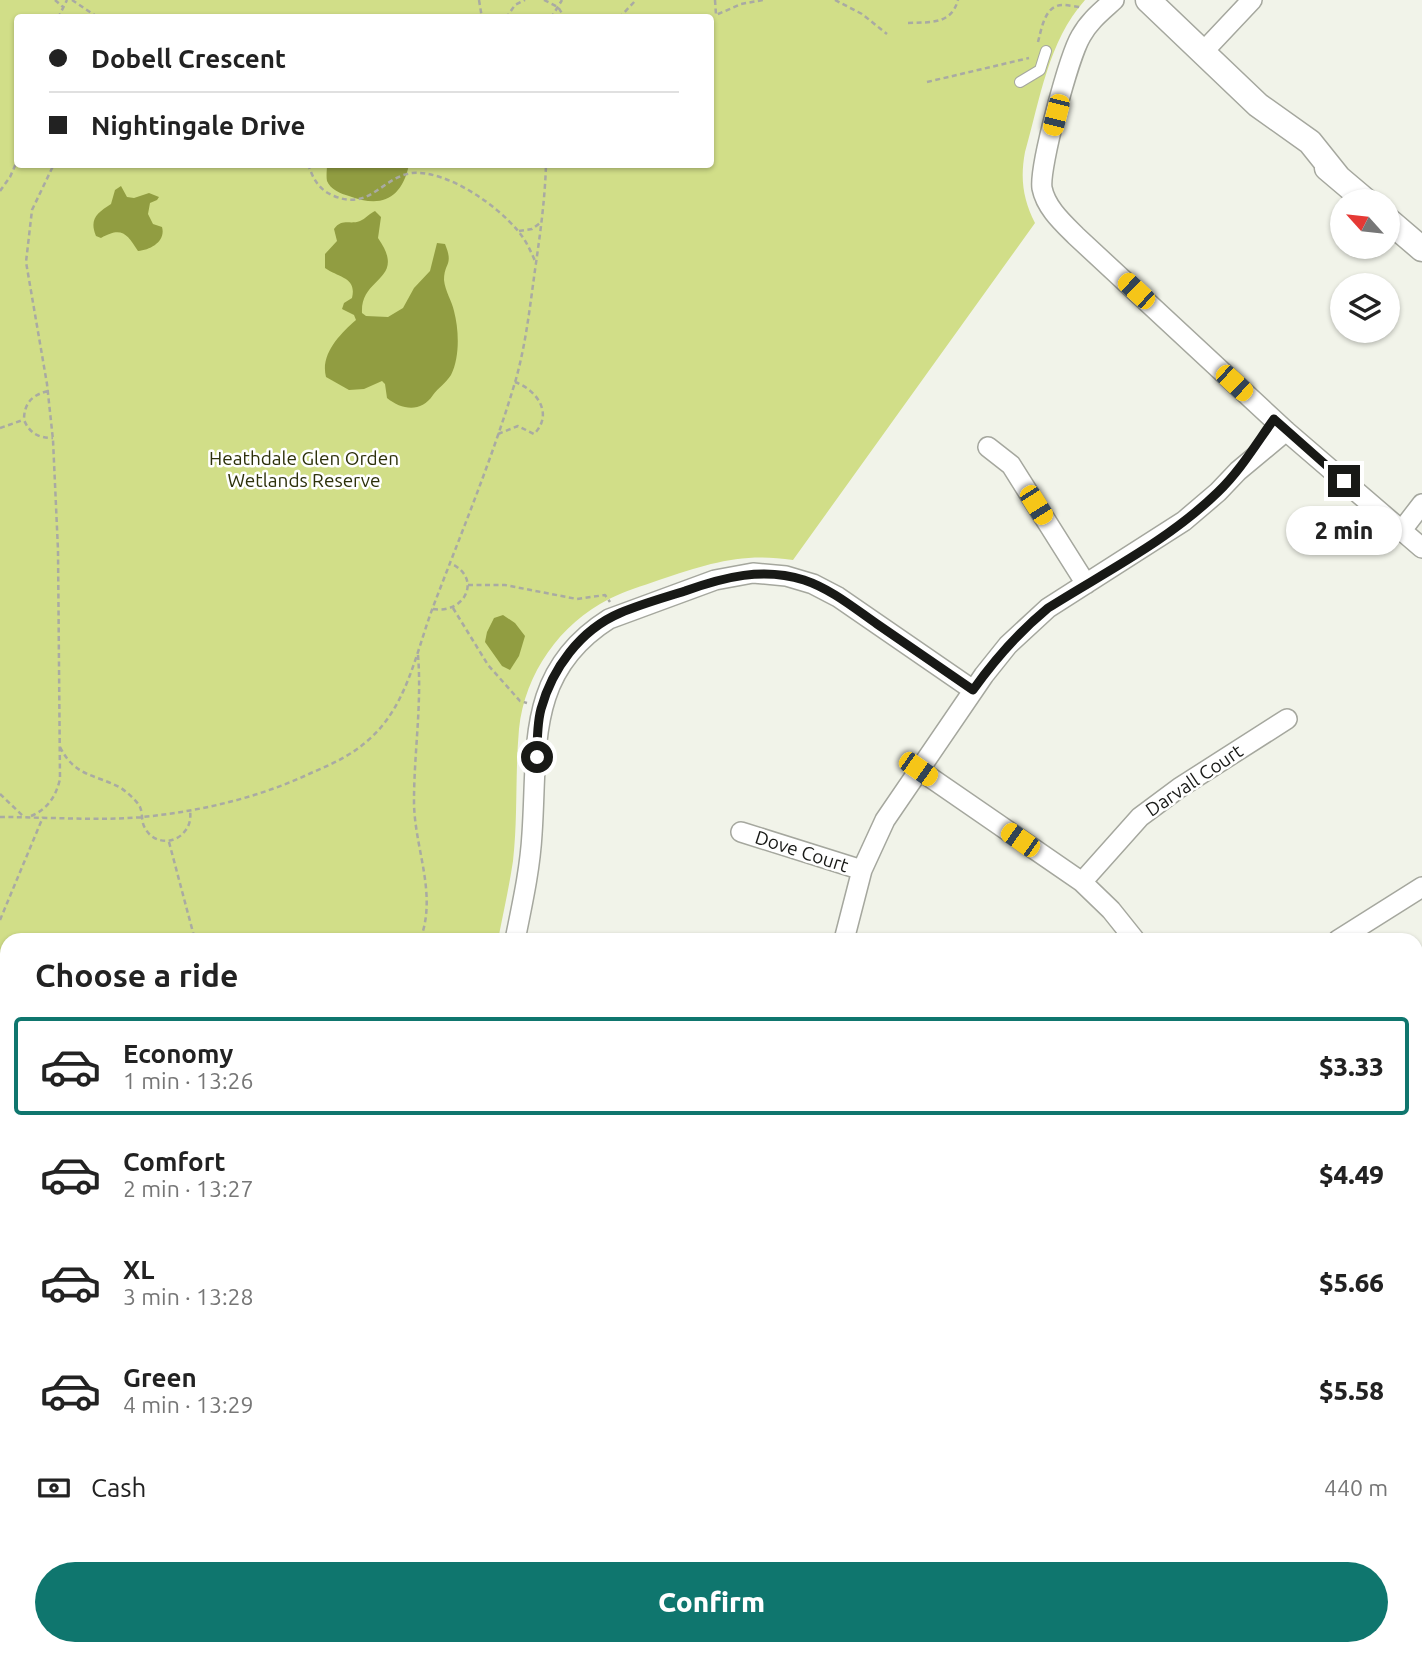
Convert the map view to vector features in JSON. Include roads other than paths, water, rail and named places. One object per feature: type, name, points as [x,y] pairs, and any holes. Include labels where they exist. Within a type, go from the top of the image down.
[{"type":"street","points":[[1114,0],[1087,26],[1073,51],[1041,177],[1050,208],[1066,227],[1280,425],[1422,548]]},
{"type":"street","points":[[1148,0],[1258,105],[1286,141],[1308,153],[1352,189]]},
{"type":"street","points":[[1202,53],[1252,0]]},
{"type":"street","points":[[1400,230],[1422,249]]},
{"type":"street","points":[[846,933],[862,870],[885,820],[995,660],[1020,632],[1048,608],[1176,527],[1201,508],[1280,425]]},
{"type":"street","points":[[988,447],[1011,465],[1086,584]]},
{"type":"street","points":[[1402,530],[1422,504]]},
{"type":"street","points":[[516,933],[532,837],[538,731],[542,708],[553,678],[570,652],[595,628],[619,614],[715,580],[754,573],[786,576],[813,584],[838,597],[973,690]]},
{"type":"street","name":"Darvall Court","points":[[1082,882],[1140,817],[1179,788],[1287,719]]},
{"type":"street","points":[[918,769],[1082,882],[1111,910],[1129,933]]},
{"type":"street","name":"Dove Court","points":[[741,832],[862,870]]},
{"type":"street","points":[[1349,933],[1422,887]]},
{"type":"lane","points":[[1020,82],[1040,70],[1046,51]]},
{"type":"park label","name":"Heathdale Glen Orden Wetlands Reserve","points":[[304,469]]}]
